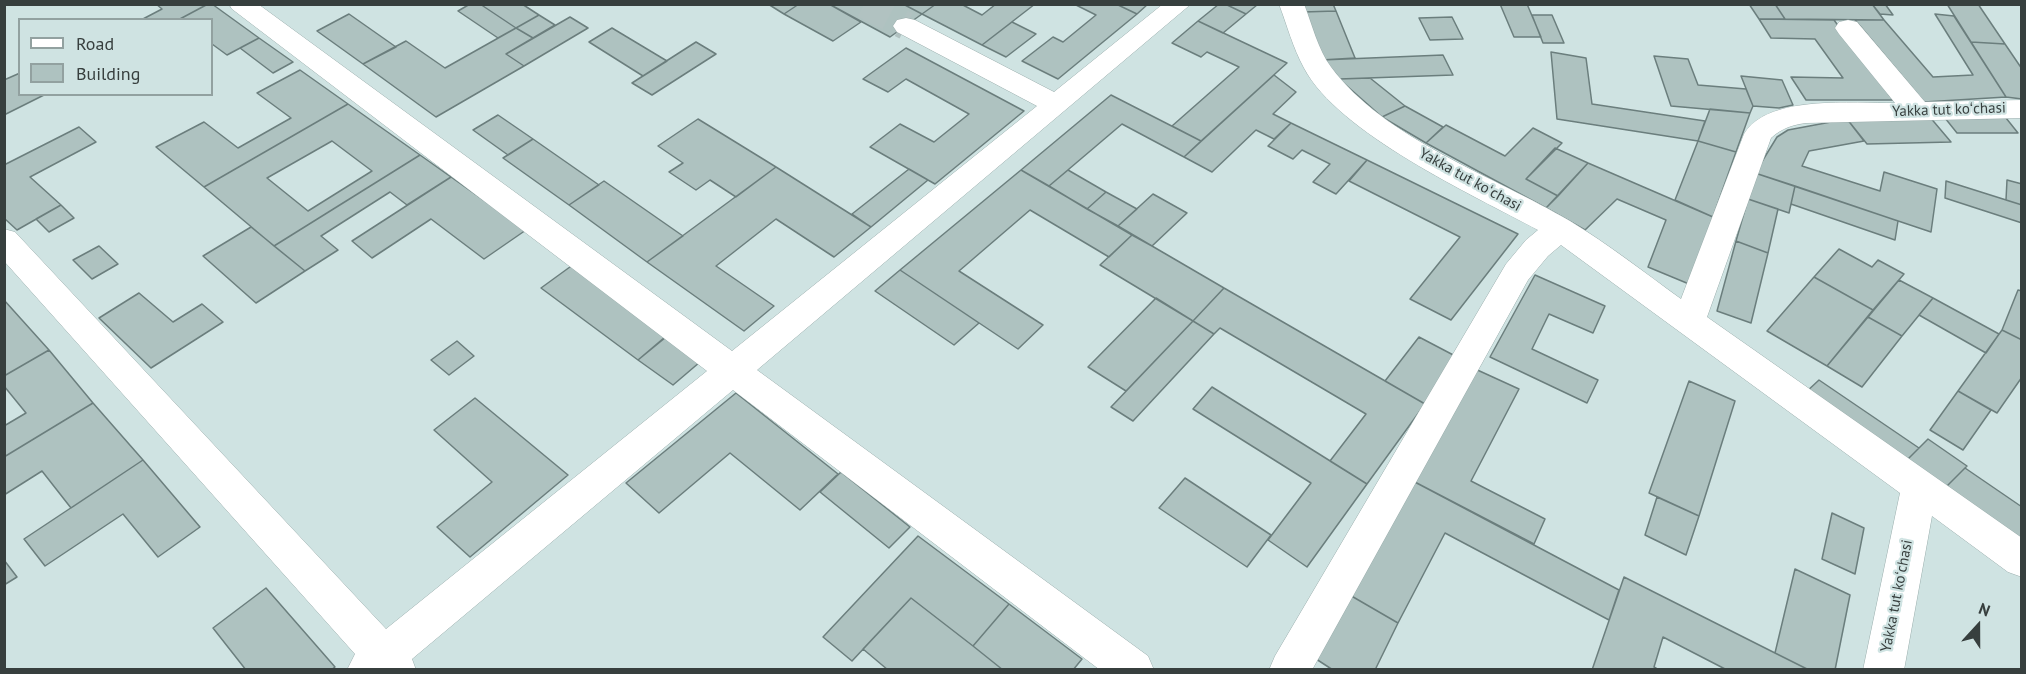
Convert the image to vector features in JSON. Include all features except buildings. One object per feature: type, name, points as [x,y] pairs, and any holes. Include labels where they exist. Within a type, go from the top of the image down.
[{"type":"street","points":[[241,4],[1134,669]]},
{"type":"street","points":[[4,240],[382,665],[733,370],[1179,4]]},
{"type":"street","name":"Yakka tut koʻchasi","points":[[1291,4],[1317,68],[1344,100],[1413,149],[1560,229],[2022,560]]},
{"type":"street","points":[[906,26],[1057,105]]},
{"type":"street","points":[[1848,28],[1917,111]]},
{"type":"street","name":"Yakka tut koʻchasi","points":[[1689,322],[1758,134],[1767,124],[1784,117],[1806,114],[1917,111],[2016,116]]},
{"type":"street","points":[[1288,669],[1517,272],[1537,248],[1560,229]]},
{"type":"street","name":"Yakka tut koʻchasi","points":[[1883,669],[1918,487]]},
{"type":"tunnel","points":[[864,4],[906,26]]}]
